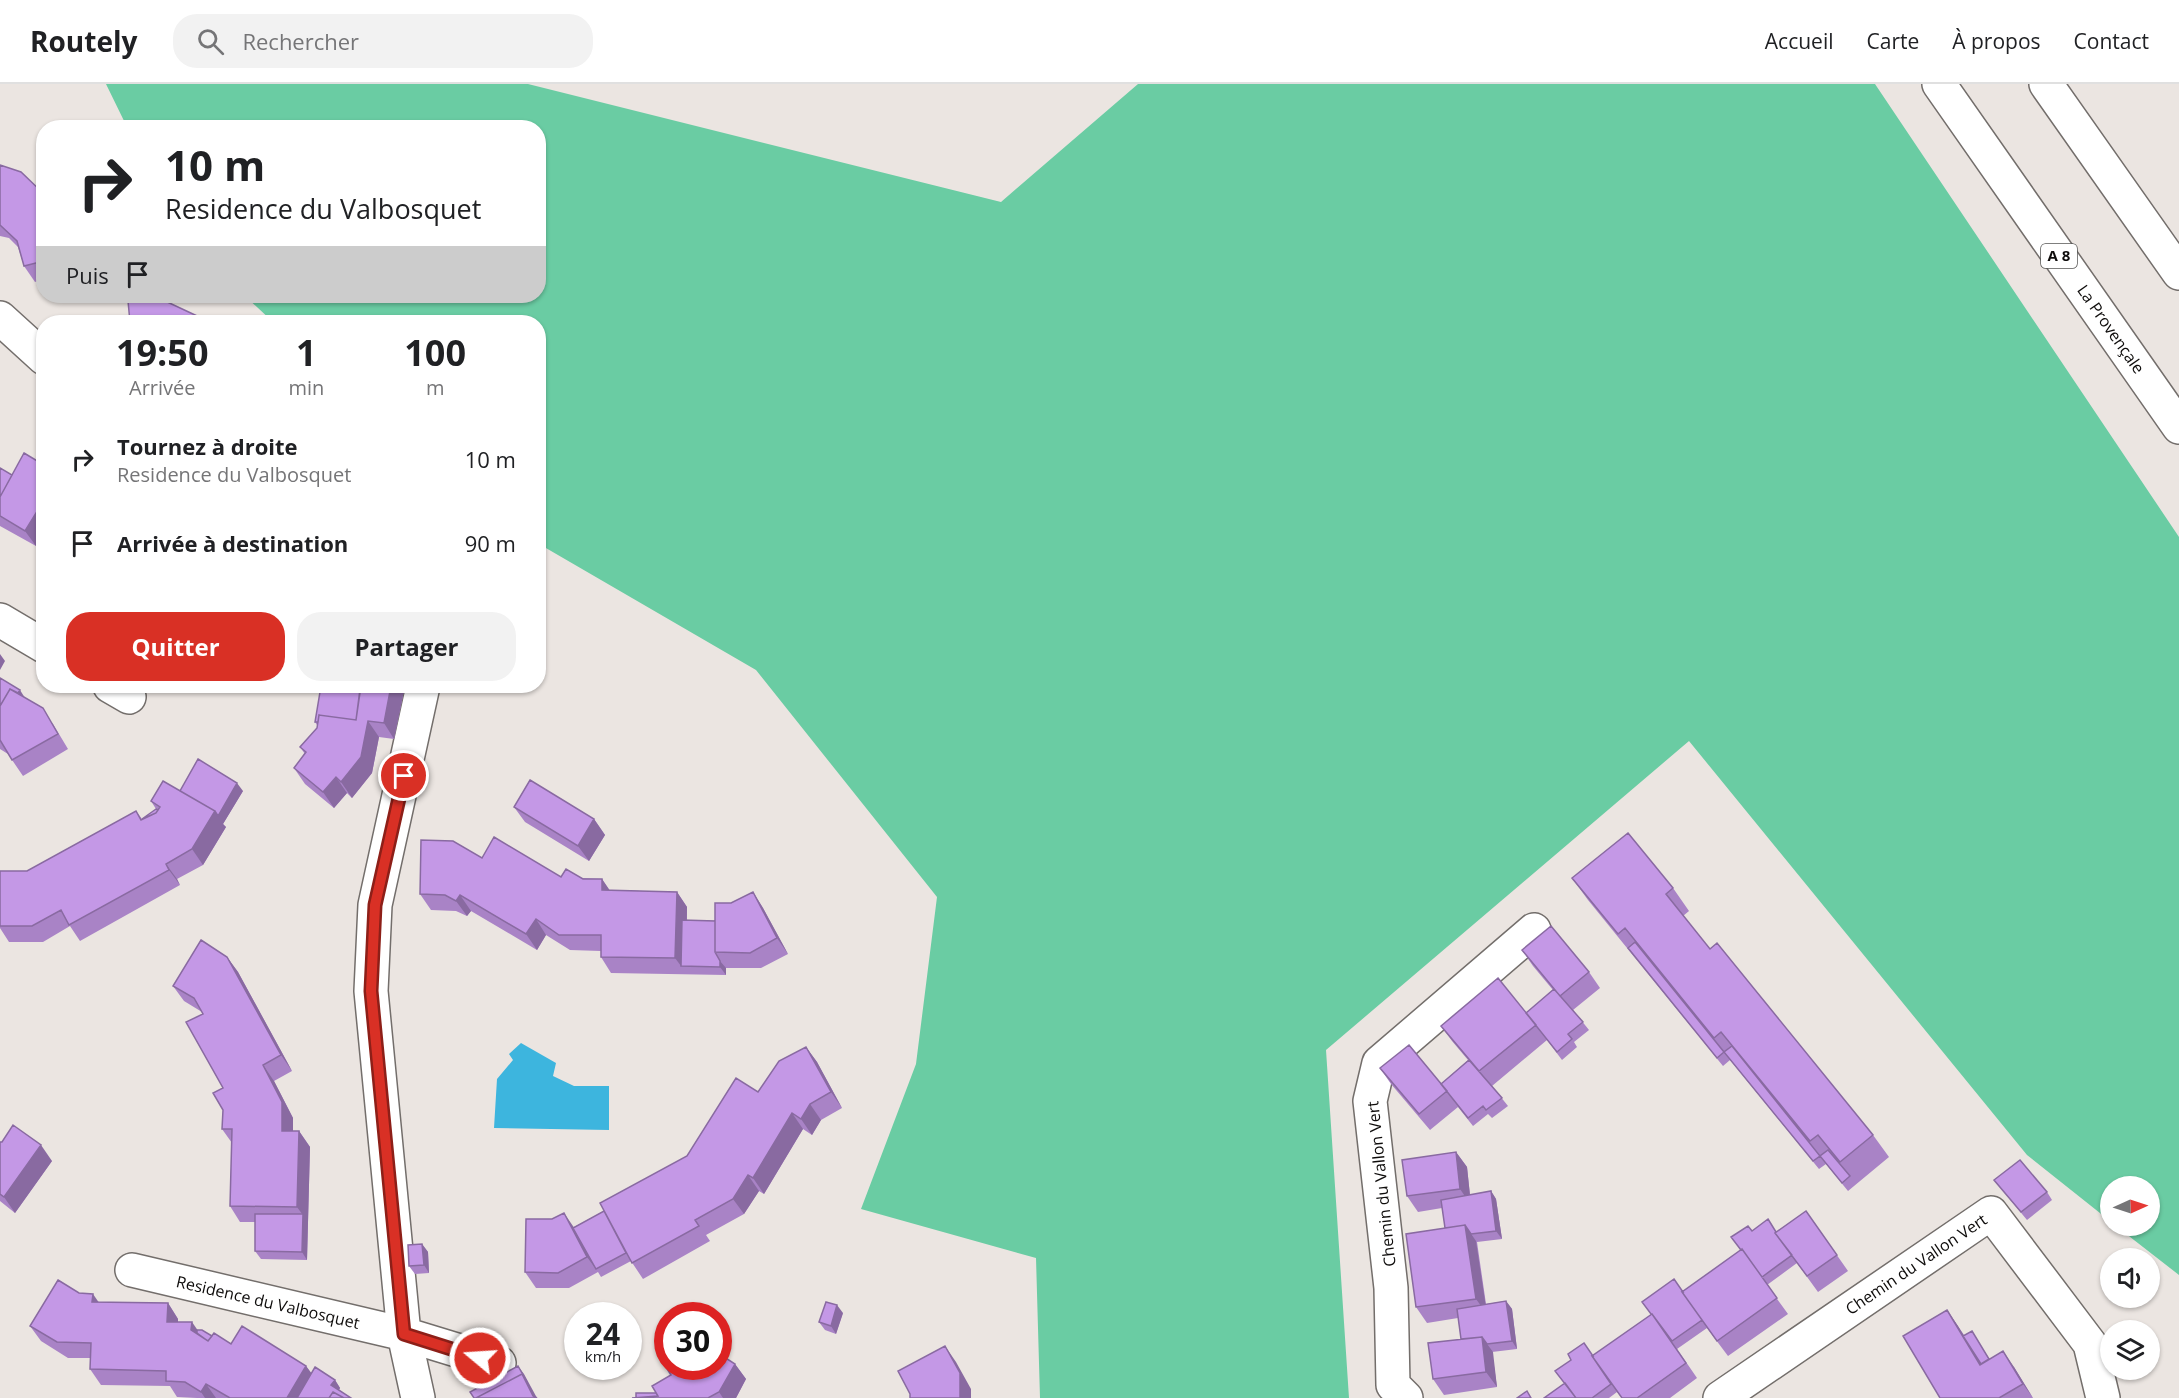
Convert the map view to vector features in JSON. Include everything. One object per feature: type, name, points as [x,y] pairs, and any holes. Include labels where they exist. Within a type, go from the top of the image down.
[{"type":"main road","name":"La Provençale","points":[[1939,84],[2179,427]]},
{"type":"main road","points":[[2046,84],[2179,273]]},
{"type":"main road","points":[[0,318],[36,351]]},
{"type":"main road","points":[[0,620],[36,641]]},
{"type":"main road","points":[[418,1398],[404,1334],[371,991],[375,905],[421,693]]},
{"type":"main road","name":"Chemin du Vallon Vert","points":[[1406,1398],[1393,1385],[1391,1288],[1370,1101],[1379,1063],[1534,930]]},
{"type":"main road","name":"Chemin du Vallon Vert","points":[[1720,1398],[1991,1213],[2090,1344],[2103,1398]]},
{"type":"main road","name":"Residence du Valbosquet","points":[[132,1270],[404,1334],[499,1364]]},
{"type":"green space","points":[[106,84],[528,84],[1001,202],[1138,84],[1875,84],[2179,537],[2179,1275],[2160,1260],[2160,1248],[2144,1248],[2129,1236],[2160,1236],[2160,1176],[2100,1176],[2100,1213],[2027,1155],[1689,741],[1326,1050],[1349,1398],[1040,1398],[1036,1258],[861,1209],[916,1064],[937,897],[756,670],[546,548],[546,315],[265,315],[253,303],[546,303],[546,120],[124,120]]},
{"type":"water","points":[[521,1043],[556,1063],[553,1076],[574,1086],[609,1086],[609,1130],[494,1128],[497,1079],[513,1060],[509,1054]]},
{"type":"building","points":[[0,165],[21,172],[36,186],[36,263],[24,266],[17,241],[0,225]]},
{"type":"building","points":[[128,303],[169,303],[195,315],[129,315]]},
{"type":"building","points":[[24,453],[36,460],[36,513],[25,531],[0,516],[0,497]]},
{"type":"building","points":[[0,468],[12,475],[0,497]]},
{"type":"building","points":[[0,678],[20,690],[18,693],[10,689],[0,706]]},
{"type":"building","points":[[10,689],[43,708],[58,734],[12,760],[0,740],[0,706]]},
{"type":"building","points":[[320,693],[359,693],[356,720],[319,715],[318,722],[315,722]]},
{"type":"building","points":[[360,693],[390,693],[384,723],[368,721],[361,757],[341,782],[336,777],[323,792],[294,768],[306,752],[300,747],[317,728],[319,715],[356,720]]},
{"type":"building","points":[[198,759],[237,783],[218,816],[215,811],[180,791]]},
{"type":"building","points":[[530,780],[594,819],[578,846],[514,807]]},
{"type":"building","points":[[163,781],[215,811],[192,849],[166,864],[169,870],[69,925],[61,910],[32,926],[0,926],[0,871],[27,871],[136,811],[141,820],[156,813],[160,807],[151,801]]},
{"type":"building","points":[[156,809],[158,810],[156,813],[142,819]]},
{"type":"building","points":[[1628,833],[1673,888],[1666,894],[1710,949],[1717,943],[1873,1135],[1840,1162],[1818,1135],[1810,1141],[1721,1032],[1714,1038],[1625,928],[1618,934],[1572,878]]},
{"type":"building","points":[[494,837],[561,877],[566,869],[583,879],[602,879],[602,890],[677,892],[675,958],[601,957],[601,935],[559,935],[536,919],[526,934],[460,895],[456,901],[445,895],[420,894],[421,840],[453,841],[482,858]]},
{"type":"building","points":[[753,892],[777,938],[750,953],[715,952],[715,903],[731,903]]},
{"type":"building","points":[[682,920],[715,921],[715,952],[720,961],[720,967],[681,966]]},
{"type":"building","points":[[1551,926],[1589,972],[1560,996],[1522,950]]},
{"type":"building","points":[[201,940],[227,957],[281,1055],[263,1065],[282,1102],[282,1131],[299,1131],[297,1207],[230,1206],[232,1129],[222,1129],[223,1110],[213,1093],[223,1088],[186,1022],[203,1014],[194,998],[173,986]]},
{"type":"building","points":[[1635,942],[1724,1052],[1717,1058],[1628,948]]},
{"type":"building","points":[[1498,978],[1536,1025],[1479,1071],[1441,1026]]},
{"type":"building","points":[[1554,989],[1583,1022],[1568,1034],[1572,1039],[1557,1052],[1526,1013]]},
{"type":"building","points":[[1409,1045],[1447,1091],[1419,1114],[1380,1068]]},
{"type":"building","points":[[1732,1046],[1820,1156],[1813,1161],[1724,1052]]},
{"type":"building","points":[[806,1047],[831,1092],[810,1104],[801,1119],[792,1113],[753,1178],[748,1175],[733,1199],[695,1220],[699,1226],[632,1263],[600,1203],[687,1156],[736,1078],[758,1092],[779,1061]]},
{"type":"building","points":[[1469,1060],[1502,1098],[1486,1110],[1483,1106],[1468,1118],[1441,1084]]},
{"type":"building","points":[[13,1125],[41,1145],[4,1197],[0,1194],[0,1142]]},
{"type":"building","points":[[1828,1150],[1850,1176],[1842,1183],[1820,1156]]},
{"type":"building","points":[[1456,1152],[1460,1189],[1407,1196],[1402,1160]]},
{"type":"building","points":[[2020,1160],[2047,1192],[2021,1212],[1994,1180]]},
{"type":"building","points":[[1491,1191],[1496,1231],[1471,1234],[1465,1225],[1445,1228],[1441,1200]]},
{"type":"building","points":[[604,1211],[626,1253],[596,1269],[573,1228]]},
{"type":"building","points":[[1806,1211],[1837,1255],[1807,1276],[1775,1233]]},
{"type":"building","points":[[564,1213],[587,1257],[558,1273],[525,1272],[526,1219],[552,1219]]},
{"type":"building","points":[[255,1214],[303,1214],[302,1252],[255,1251]]},
{"type":"building","points":[[1768,1219],[1775,1233],[1792,1255],[1762,1277],[1731,1237],[1748,1226],[1752,1231]]},
{"type":"building","points":[[1465,1225],[1476,1299],[1416,1307],[1406,1234]]},
{"type":"building","points":[[422,1244],[424,1265],[409,1266],[408,1245]]},
{"type":"building","points":[[1742,1249],[1777,1298],[1717,1341],[1682,1292]]},
{"type":"building","points":[[1674,1279],[1702,1320],[1672,1341],[1642,1302]]},
{"type":"building","points":[[58,1280],[79,1293],[93,1294],[92,1302],[168,1303],[167,1322],[192,1322],[191,1330],[208,1341],[214,1333],[231,1344],[242,1326],[306,1366],[287,1398],[230,1398],[206,1384],[201,1392],[185,1382],[166,1381],[166,1371],[90,1369],[91,1343],[57,1342],[30,1326]]},
{"type":"building","points":[[1506,1301],[1512,1341],[1487,1344],[1482,1337],[1461,1339],[1457,1309]]},
{"type":"building","points":[[826,1302],[837,1305],[831,1326],[819,1322]]},
{"type":"building","points":[[1947,1310],[1980,1365],[2003,1351],[2023,1384],[1999,1398],[1940,1398],[1903,1336]]},
{"type":"building","points":[[1652,1314],[1686,1363],[1637,1398],[1622,1398],[1592,1356]]},
{"type":"building","points":[[197,1330],[202,1330],[212,1336],[208,1341],[197,1333]]},
{"type":"building","points":[[1972,1331],[1989,1359],[1981,1364],[1963,1336]]},
{"type":"building","points":[[1482,1337],[1486,1372],[1433,1379],[1428,1343]]},
{"type":"building","points":[[1584,1343],[1611,1384],[1592,1398],[1576,1398],[1555,1371],[1571,1360],[1568,1354]]},
{"type":"building","points":[[945,1346],[960,1373],[960,1398],[910,1398],[898,1371]]},
{"type":"building","points":[[518,1366],[527,1382],[522,1374],[476,1398],[470,1392]]},
{"type":"building","points":[[315,1367],[335,1380],[331,1385],[351,1398],[344,1398],[333,1392],[329,1398],[297,1398]]},
{"type":"building","points":[[522,1374],[533,1396],[537,1398],[476,1398]]},
{"type":"building","points":[[662,1380],[726,1380],[719,1392],[708,1398],[632,1398],[658,1396],[652,1386]]},
{"type":"building","points":[[1565,1383],[1576,1398],[1544,1398]]},
{"type":"building","points":[[1527,1391],[1531,1398],[1517,1398]]},
{"type":"building","points":[[333,1392],[344,1398],[329,1398]]},
{"type":"building","points":[[636,1393],[656,1393],[658,1396],[636,1398]]},
{"type":"route","points":[[404,776],[375,905],[371,991],[404,1334],[480,1358]]}]
